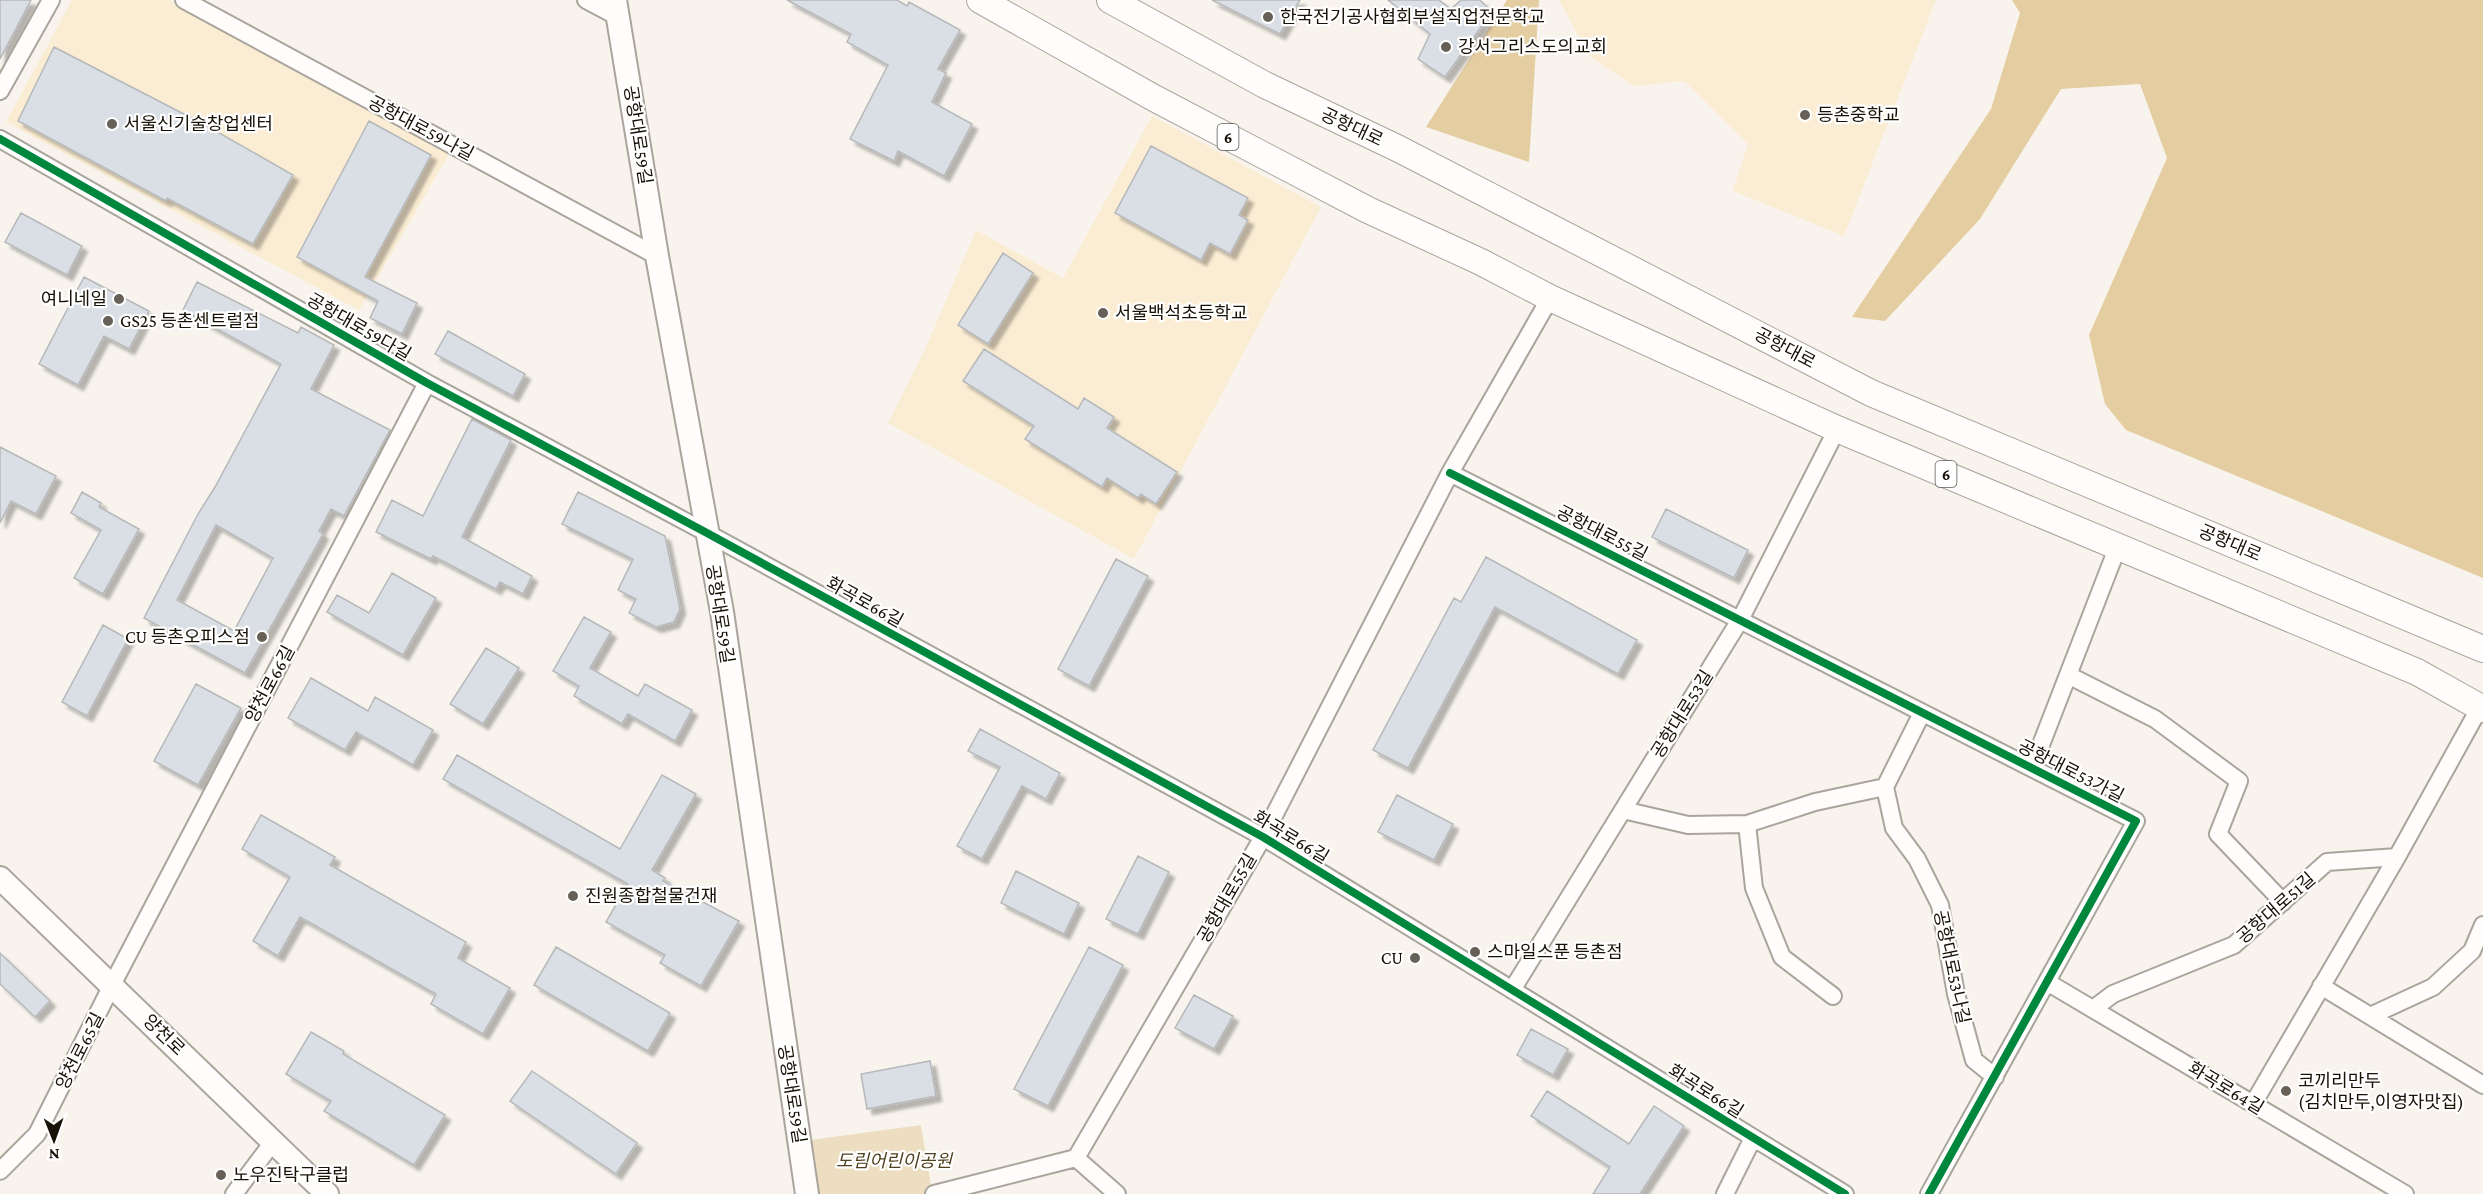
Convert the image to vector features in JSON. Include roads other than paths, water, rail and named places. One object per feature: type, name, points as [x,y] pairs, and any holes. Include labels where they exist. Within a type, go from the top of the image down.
[{"type":"main road","name":"6","points":[[980,0],[1205,125],[1368,210],[1481,262],[1550,298],[1837,429],[2417,672],[2481,708]]},
{"type":"main road","name":"공항대로","points":[[1110,0],[1265,85],[1409,154],[1871,393],[2483,649]]},
{"type":"main road","name":"공항대로59길","points":[[616,8],[657,256],[722,612],[807,1194]]},
{"type":"main road","name":"양천로","points":[[0,878],[327,1194]]},
{"type":"street","points":[[0,91],[51,0]]},
{"type":"street","name":"공항대로59나길","points":[[184,0],[657,256]]},
{"type":"street","points":[[586,0],[616,8]]},
{"type":"street","name":"공항대로59다길","points":[[0,139],[427,383],[707,533]]},
{"type":"street","name":"공항대로55길","points":[[1076,1158],[1263,837],[1450,473],[1550,298]]},
{"type":"street","name":"양천로66길","points":[[112,985],[427,383]]},
{"type":"street","name":"공항대로53길","points":[[1512,990],[1740,620],[1837,429]]},
{"type":"street","name":"공항대로55길","points":[[1450,473],[1740,620]]},
{"type":"street","name":"화곡로66길","points":[[707,533],[1263,837],[1845,1194]]},
{"type":"street","points":[[2032,768],[2118,546]]},
{"type":"street","name":"공항대로53가길","points":[[1740,620],[2136,821],[1929,1194]]},
{"type":"street","points":[[2068,675],[2155,718],[2239,781],[2218,834],[2283,902]]},
{"type":"street","points":[[2253,1104],[2481,708]]},
{"type":"street","points":[[1623,810],[1688,825],[1747,824],[1815,802],[1885,787],[1922,713]]},
{"type":"street","name":"공항대로53나길","points":[[1885,787],[1894,828],[1917,859],[1940,905],[1956,994],[1974,1060],[1995,1077]]},
{"type":"street","points":[[1747,824],[1754,888],[1782,957],[1833,996]]},
{"type":"street","name":"공항대로51길","points":[[2093,1009],[2113,994],[2234,945],[2327,862],[2397,857]]},
{"type":"street","points":[[2370,1016],[2433,987],[2472,951],[2483,925]]},
{"type":"street","name":"화곡로64길","points":[[2047,982],[2253,1104],[2379,1187],[2405,1194]]},
{"type":"street","name":"양천로65길","points":[[0,1171],[37,1134],[112,985]]},
{"type":"street","points":[[2320,986],[2483,1085]]},
{"type":"street","points":[[1725,1194],[1753,1138]]},
{"type":"street","points":[[234,1194],[273,1142]]},
{"type":"street","points":[[934,1194],[957,1191],[1076,1158],[1117,1194]]},
{"type":"place","name":"한국전기공사협회부설직업전문학교","points":[[1268,17]]},
{"type":"place","name":"강서그리스도의교회","points":[[1446,47]]},
{"type":"place","name":"등촌중학교","points":[[1805,115]]},
{"type":"place","name":"서울신기술창업센터","points":[[112,124]]},
{"type":"place","name":"여니네일","points":[[119,299]]},
{"type":"place","name":"서울백석초등학교","points":[[1103,313]]},
{"type":"place","name":"GS25 등촌센트럴점","points":[[108,321]]},
{"type":"place","name":"CU 등촌오피스점","points":[[262,637]]},
{"type":"place","name":"진원종합철물건재","points":[[573,896]]},
{"type":"place","name":"스마일스푼 등촌점","points":[[1475,952]]},
{"type":"place","name":"CU","points":[[1415,958]]},
{"type":"place","name":"코끼리만두 (김치만두,이영자맛집)","points":[[2286,1091]]},
{"type":"place","name":"노우진탁구클럽","points":[[221,1175]]},
{"type":"park label","name":"도림어린이공원","points":[[894,1161]]}]
